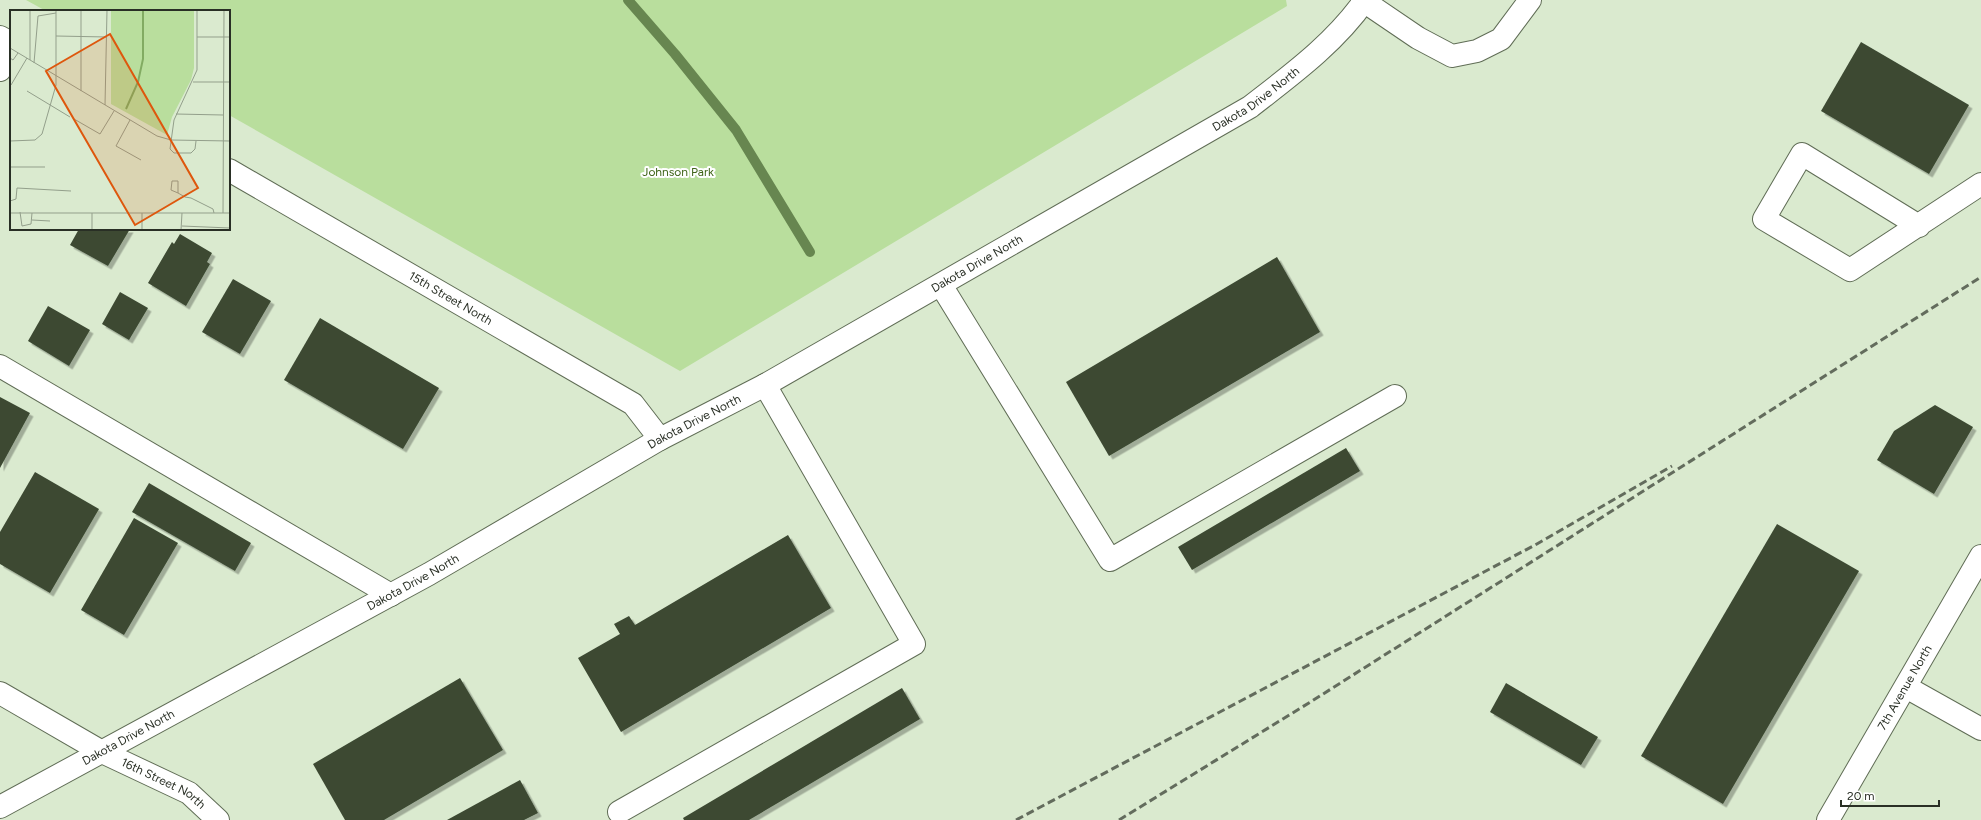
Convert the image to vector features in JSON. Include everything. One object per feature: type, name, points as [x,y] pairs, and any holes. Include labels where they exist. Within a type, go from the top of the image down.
[{"type":"street","points":[[1363,0],[1418,38],[1452,56],[1477,51],[1501,38],[1530,0]]},
{"type":"street","name":"Dakota Drive North","points":[[0,807],[391,595],[660,439],[766,385],[1250,107],[1297,71],[1328,43],[1363,0]]},
{"type":"street","points":[[0,37],[10,42]]},
{"type":"street","points":[[0,70],[10,54]]},
{"type":"street","points":[[1918,226],[1802,154],[1764,219],[1850,270],[1918,226],[1981,184]]},
{"type":"street","name":"15th Street North","points":[[230,171],[633,404],[660,439]]},
{"type":"street","points":[[940,285],[1110,560],[1396,396]]},
{"type":"street","points":[[0,366],[391,595]]},
{"type":"street","points":[[619,812],[914,644],[766,385]]},
{"type":"street","name":"7th Avenue North","points":[[1828,820],[1981,556]]},
{"type":"street","points":[[1906,687],[1981,729]]},
{"type":"street","name":"16th Street North","points":[[0,693],[102,752],[190,792],[218,820]]},
{"type":"green space","name":"Johnson Park","points":[[26,0],[1286,0],[1287,6],[680,371],[230,116],[230,10],[44,10]]},
{"type":"building","points":[[1861,42],[1969,105],[1929,174],[1821,111]]},
{"type":"building","points":[[78,230],[129,230],[108,266],[70,245]]},
{"type":"building","points":[[180,234],[212,253],[207,262],[210,264],[186,306],[148,283],[172,242],[174,244]]},
{"type":"building","points":[[1277,257],[1320,332],[1109,456],[1066,382]]},
{"type":"building","points":[[233,279],[271,301],[240,354],[202,332]]},
{"type":"building","points":[[120,292],[148,308],[129,340],[102,324]]},
{"type":"building","points":[[48,306],[90,330],[69,366],[28,341]]},
{"type":"building","points":[[320,318],[439,388],[403,449],[284,380]]},
{"type":"building","points":[[0,397],[30,413],[0,468]]},
{"type":"building","points":[[1935,405],[1973,427],[1934,494],[1877,460],[1894,431]]},
{"type":"building","points":[[1346,448],[1360,471],[1192,570],[1178,547]]},
{"type":"building","points":[[35,472],[99,509],[50,593],[0,564],[0,532]]},
{"type":"building","points":[[149,483],[251,543],[235,571],[132,512]]},
{"type":"building","points":[[134,518],[178,543],[124,635],[81,610]]},
{"type":"building","points":[[1777,524],[1859,571],[1723,804],[1641,756]]},
{"type":"building","points":[[788,535],[831,608],[621,732],[578,658],[620,634],[614,624],[629,616],[635,625]]},
{"type":"building","points":[[460,678],[503,750],[384,820],[345,820],[313,764]]},
{"type":"building","points":[[1506,683],[1598,737],[1581,765],[1490,712]]},
{"type":"building","points":[[902,688],[920,719],[749,820],[684,820],[683,818]]},
{"type":"building","points":[[520,780],[538,813],[524,820],[447,820]]},
{"type":"waterway","points":[[628,0],[675,54],[736,130],[810,252]]},
{"type":"railway","points":[[1119,820],[1312,701],[1981,277]]},
{"type":"railway","points":[[1016,820],[1535,545],[1672,466]]}]
